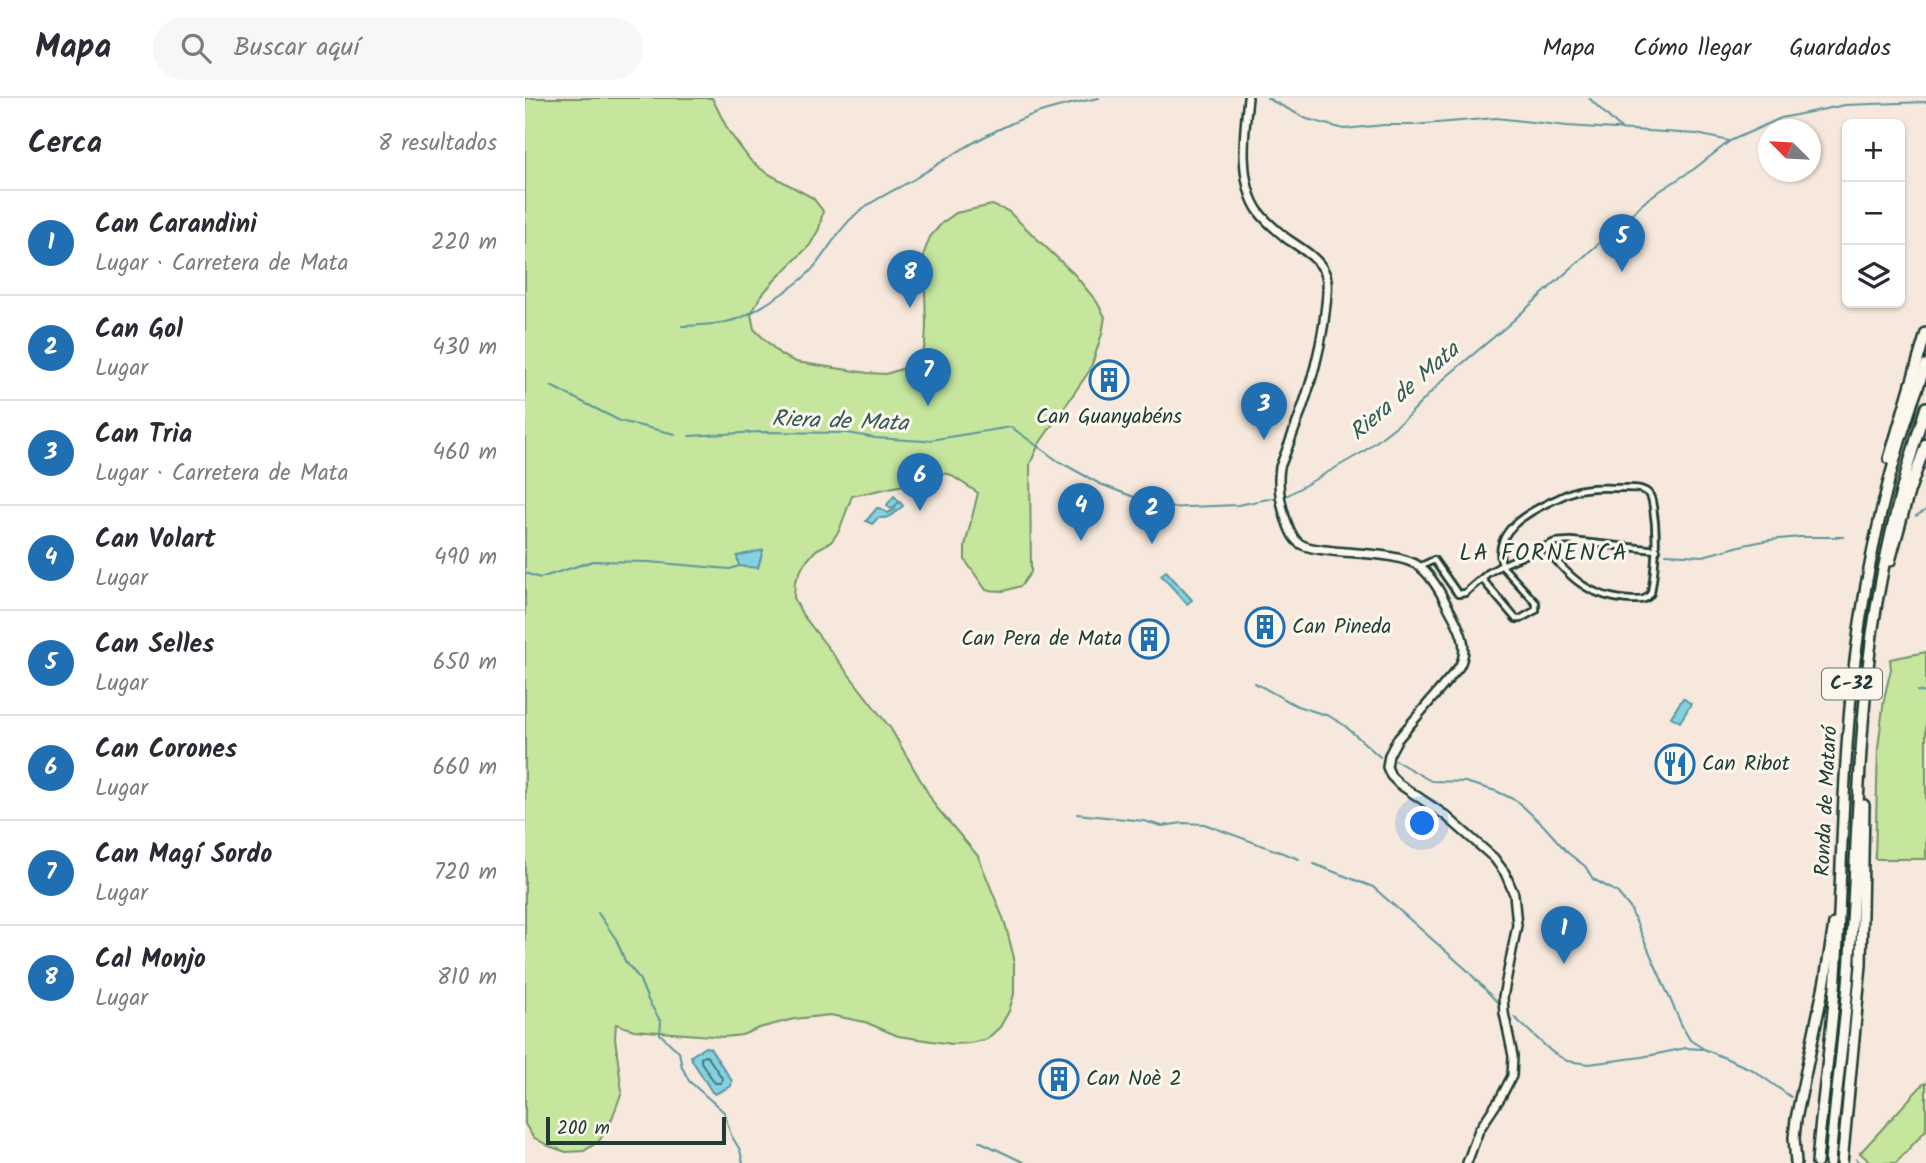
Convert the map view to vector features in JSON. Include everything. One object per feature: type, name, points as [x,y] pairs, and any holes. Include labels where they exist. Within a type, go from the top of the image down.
[{"type":"highway","points":[[1890,474],[1888,462],[1926,333]]},
{"type":"highway","name":"Ronda de Mataró","points":[[1817,1163],[1837,960],[1846,765],[1854,670],[1869,572],[1890,474],[1926,365]]},
{"type":"highway","name":"Ronda de Mataró","points":[[1830,1163],[1850,962],[1868,669],[1890,536],[1926,407]]},
{"type":"highway","points":[[1881,582],[1890,563],[1909,492],[1926,444]]},
{"type":"highway","points":[[1842,1163],[1861,965],[1864,806],[1860,768]]},
{"type":"highway","points":[[1796,1163],[1796,1119],[1839,898]]},
{"type":"street","points":[[1248,98],[1244,158],[1252,198],[1266,220],[1320,264],[1327,275],[1319,355],[1301,415],[1280,467],[1278,488],[1290,531],[1300,544],[1315,549],[1372,554],[1408,561],[1419,567],[1437,588],[1464,642],[1463,661],[1393,746],[1387,767],[1399,784],[1445,815],[1494,858],[1505,873],[1514,894],[1517,916],[1515,935],[1503,997],[1513,1056],[1512,1076],[1479,1130],[1467,1163]]},
{"type":"street","points":[[1482,579],[1516,619],[1520,619],[1536,610],[1536,603],[1502,565],[1500,558],[1502,542],[1514,525],[1538,508],[1586,488],[1633,489],[1649,493],[1651,497],[1657,550],[1651,593],[1643,600],[1617,599],[1580,584],[1569,576],[1545,547]]},
{"type":"street","points":[[1419,567],[1434,560],[1458,593],[1462,594],[1502,565],[1563,540],[1657,550]]},
{"type":"green space","points":[[525,98],[712,98],[729,132],[751,161],[765,172],[813,198],[823,211],[819,229],[810,245],[760,297],[751,314],[754,329],[781,355],[796,362],[886,374],[921,360],[926,327],[924,253],[930,237],[942,223],[956,213],[992,205],[1008,211],[1075,275],[1097,302],[1105,317],[1090,370],[1039,444],[1030,464],[1031,572],[1021,586],[1004,591],[986,590],[965,560],[965,546],[978,493],[949,474],[921,472],[908,484],[852,496],[839,531],[831,542],[816,550],[804,564],[795,582],[794,598],[802,614],[891,729],[936,807],[978,856],[1005,923],[1014,958],[1014,994],[1000,1027],[987,1039],[952,1044],[898,1036],[865,1022],[830,1015],[794,1019],[742,1035],[724,1037],[634,1030],[616,1024],[615,1038],[622,1092],[609,1126],[599,1141],[584,1151],[566,1152],[533,1137],[525,1124]]},
{"type":"green space","points":[[1926,652],[1926,859],[1875,859],[1878,748],[1891,669],[1890,659]]},
{"type":"green space","points":[[1926,1083],[1926,1130],[1896,1163],[1871,1163],[1860,1153]]},
{"type":"water","points":[[894,496],[899,501],[897,504],[900,502],[903,506],[892,515],[878,518],[872,524],[866,521],[877,508],[888,513],[894,510],[896,505],[891,509],[887,505]]},
{"type":"water","points":[[763,550],[758,568],[739,566],[737,556]]},
{"type":"water","points":[[1166,571],[1192,600],[1187,604],[1161,575]]},
{"type":"water","points":[[1683,698],[1691,704],[1680,722],[1671,717]]},
{"type":"water","points":[[705,1047],[710,1048],[732,1081],[731,1086],[715,1094],[691,1056]]},
{"type":"waterway","points":[[682,326],[740,318],[779,295],[800,281],[814,267],[849,220],[871,203],[972,143],[1019,120],[1052,108],[1099,98]]},
{"type":"waterway","points":[[1267,98],[1307,119],[1344,129],[1496,118],[1567,126],[1697,134],[1729,141]]},
{"type":"waterway","points":[[1589,98],[1621,129]]},
{"type":"waterway","name":"Riera de Mata","points":[[1283,496],[1363,452],[1405,419],[1445,378],[1649,198],[1694,169],[1730,141],[1781,118],[1845,105],[1926,102]]},
{"type":"waterway","name":"Riera de Mata","points":[[551,386],[620,421],[675,434]]},
{"type":"waterway","name":"Riera de Mata","points":[[689,436],[760,432],[848,433],[875,438],[924,441],[1011,427],[1058,461],[1100,484],[1163,508],[1238,505],[1278,497]]},
{"type":"waterway","points":[[1916,516],[1926,510]]},
{"type":"waterway","points":[[1666,554],[1703,556],[1769,540],[1844,537]]},
{"type":"waterway","points":[[525,573],[540,578],[593,561],[649,562],[730,569],[739,566]]},
{"type":"waterway","points":[[1255,683],[1297,706],[1329,716],[1344,725],[1380,757]]},
{"type":"waterway","points":[[1917,691],[1926,693]]},
{"type":"waterway","points":[[1396,761],[1431,781],[1465,782],[1496,791],[1517,801],[1568,853],[1585,866],[1593,879],[1617,892],[1630,908],[1690,1040],[1704,1049],[1753,1070],[1791,1097]]},
{"type":"waterway","points":[[1077,814],[1144,821],[1162,826],[1204,824],[1299,859]]},
{"type":"waterway","points":[[1314,864],[1373,887],[1467,970],[1498,1003]]},
{"type":"waterway","points":[[598,913],[616,939],[625,961],[639,978],[661,1022],[660,1034],[679,1052],[689,1081],[724,1112],[743,1163]]},
{"type":"waterway","points":[[1514,1017],[1552,1052],[1567,1061],[1589,1064],[1686,1048],[1702,1049]]},
{"type":"waterway","points":[[979,1141],[1025,1163]]},
{"type":"waterway","points":[[1856,1159],[1859,1163]]},
{"type":"place","name":"Can Selles","points":[[1622,272]]},
{"type":"place","name":"Cal Monjo","points":[[910,308]]},
{"type":"place","name":"Can Guanyabéns","points":[[1109,380]]},
{"type":"place","name":"Can Magí Sordo","points":[[928,406]]},
{"type":"place","name":"Can Tria","points":[[1264,440]]},
{"type":"place","name":"Can Corones","points":[[920,511]]},
{"type":"place","name":"Can Volart","points":[[1081,541]]},
{"type":"place","name":"Can Gol","points":[[1152,544]]},
{"type":"place","name":"Can Pineda","points":[[1265,627]]},
{"type":"place","name":"Can Pera de Mata","points":[[1149,639]]},
{"type":"place","name":"Can Ribot","points":[[1675,764]]},
{"type":"place","name":"Can Carandini","points":[[1564,964]]},
{"type":"place","name":"Can Noè 2","points":[[1059,1079]]},
{"type":"district","name":"LA FORNENCA","points":[[1544,554]]}]
